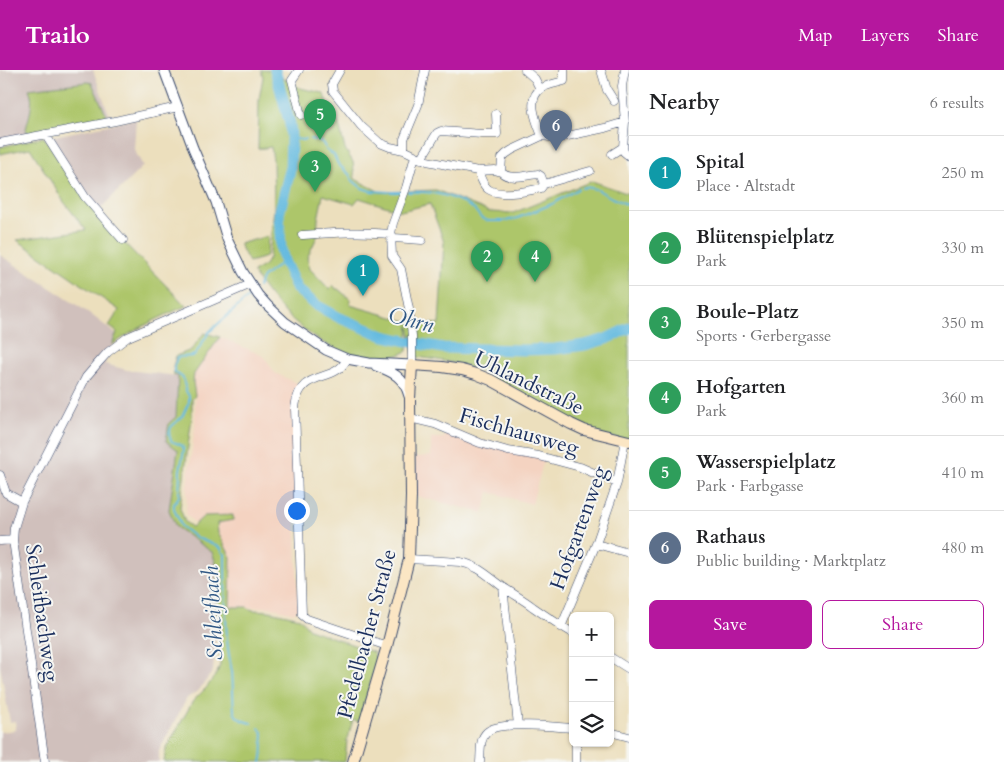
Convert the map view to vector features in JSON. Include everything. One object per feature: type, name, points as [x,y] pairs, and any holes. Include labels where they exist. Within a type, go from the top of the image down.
[{"type":"main road","name":"Pfedelbacher Straße","points":[[353,762],[387,646],[409,559],[412,365]]},
{"type":"main road","name":"Uhlandstraße","points":[[412,365],[462,370],[476,374],[491,380],[584,430],[627,441]]},
{"type":"street","points":[[164,70],[193,148],[216,202],[224,233],[243,272],[254,289],[285,322],[305,337],[326,350],[347,359],[369,363],[412,365],[412,336],[409,309],[401,269],[392,256],[391,234],[398,208],[418,158],[437,133],[441,131],[498,134],[496,114]]},
{"type":"street","points":[[299,70],[292,80],[301,115]]},
{"type":"street","points":[[340,70],[332,84],[333,91],[361,126],[380,143],[390,148],[404,150],[418,158],[453,167],[478,171],[495,170],[512,177],[538,174],[541,176],[544,184]]},
{"type":"street","points":[[404,150],[404,139],[418,105],[425,70]]},
{"type":"street","points":[[525,70],[535,79],[540,89]]},
{"type":"street","points":[[542,136],[532,106],[535,97],[540,89],[564,81],[564,70]]},
{"type":"street","points":[[601,70],[607,90],[614,101]]},
{"type":"street","points":[[625,70],[625,122],[622,146],[624,152],[629,156]]},
{"type":"street","points":[[0,143],[178,107]]},
{"type":"street","points":[[501,172],[502,158],[506,154],[542,136],[558,138],[625,122]]},
{"type":"street","points":[[45,134],[85,197],[123,240]]},
{"type":"street","points":[[612,154],[622,146]]},
{"type":"street","points":[[478,171],[487,189],[511,193],[541,188],[544,184],[590,171]]},
{"type":"street","points":[[302,236],[372,232],[391,234],[394,238],[422,240]]},
{"type":"street","name":"Schleifbachweg","points":[[45,762],[13,540],[14,528],[22,502],[86,378],[108,352],[128,337],[254,289]]},
{"type":"street","points":[[347,359],[344,366],[334,372],[309,381],[296,398],[302,615],[306,619],[387,646]]},
{"type":"street","points":[[369,363],[391,371],[402,380],[407,388],[410,399]]},
{"type":"street","name":"Fischhausweg","points":[[410,418],[435,424],[480,443],[573,465],[617,483]]},
{"type":"street","name":"Hofgartenweg","points":[[561,627],[596,544],[617,483],[627,441]]},
{"type":"street","points":[[0,475],[6,492],[22,502]]},
{"type":"street","points":[[0,541],[13,540]]},
{"type":"street","points":[[596,544],[629,553]]},
{"type":"street","points":[[409,559],[468,563],[486,573],[503,587],[569,631]]},
{"type":"street","points":[[503,587],[518,725]]},
{"type":"street","points":[[614,660],[629,669]]},
{"type":"street","points":[[480,762],[482,739],[486,732],[498,726],[518,725],[569,728]]},
{"type":"street","points":[[614,733],[629,737]]},
{"type":"street","points":[[576,747],[576,762]]},
{"type":"shaded area","points":[[0,70],[93,70],[110,117],[0,141]]},
{"type":"shaded area","points":[[136,119],[134,149],[143,166],[97,212],[50,137]]},
{"type":"shaded area","points":[[0,255],[89,313],[116,334],[105,364],[127,370],[178,376],[176,418],[178,450],[169,510],[176,527],[212,552],[217,566],[215,648],[213,671],[199,690],[187,698],[159,751],[159,762],[0,762],[0,732],[16,730],[15,721],[10,722],[0,666]]},
{"type":"shaded area","points":[[220,337],[264,356],[275,373],[301,385],[293,414],[298,609],[294,613],[269,607],[230,607],[231,557],[218,533],[217,523],[233,520],[204,516],[196,524],[186,515],[187,485],[195,427],[194,374]]},
{"type":"shaded area","points":[[448,431],[544,459],[532,504],[489,492],[483,513],[416,496],[415,457],[431,456],[431,438],[444,438]]},
{"type":"green space","points":[[261,70],[278,70],[281,77],[300,88],[323,93],[339,125],[345,149],[353,162],[355,179],[380,192],[436,190],[490,212],[513,213],[592,181],[629,194],[629,441],[598,434],[480,371],[457,364],[417,357],[413,353],[409,325],[407,351],[394,356],[366,356],[344,351],[324,343],[284,312],[267,293],[253,272],[265,265],[269,258],[274,207],[271,147],[258,149],[259,99],[263,77]],"holes":[[[323,195],[354,204],[359,198],[401,211],[430,204],[444,242],[439,324],[410,322],[350,305],[350,299],[333,285],[329,289],[310,269],[307,258],[317,237],[318,219]]]},
{"type":"green space","points":[[92,83],[107,117],[28,133],[26,129],[31,104],[29,89]]},
{"type":"green space","points":[[44,137],[101,219],[186,306],[148,324],[112,345],[117,332],[109,326],[119,310],[17,240],[86,230],[64,202],[30,148],[0,154],[0,147]]},
{"type":"green space","points":[[268,236],[267,255],[249,262],[239,244]]},
{"type":"green space","points":[[204,333],[220,337],[194,374],[195,396],[192,399],[192,416],[180,508],[185,522],[192,527],[204,516],[233,515],[233,520],[217,523],[218,533],[231,557],[230,607],[247,607],[252,610],[269,611],[300,618],[309,629],[373,652],[377,660],[359,722],[353,720],[347,740],[345,762],[164,762],[166,749],[193,701],[207,687],[220,665],[221,616],[216,614],[217,566],[212,552],[176,527],[169,510],[178,450],[166,441],[169,423],[176,417],[178,376],[174,375],[173,366],[176,356],[191,350]]},
{"type":"waterway","name":"Ohrn","points":[[275,70],[290,124],[291,138],[290,170],[279,214],[281,249],[284,261],[297,289],[316,305],[340,318],[384,336],[443,348],[555,349],[585,345],[606,339],[629,328]]},
{"type":"waterway","points":[[291,138],[305,139]]},
{"type":"waterway","points":[[310,139],[322,142],[325,147]]},
{"type":"waterway","points":[[326,150],[334,155],[338,164],[362,188],[371,191],[389,192]]},
{"type":"waterway","points":[[582,188],[596,189]]},
{"type":"waterway","points":[[474,209],[481,218],[488,221],[515,219],[552,204],[578,189]]},
{"type":"waterway","points":[[598,190],[629,205]]},
{"type":"waterway","points":[[391,192],[403,192]]},
{"type":"waterway","points":[[408,192],[425,192],[441,195],[457,200],[472,208]]},
{"type":"waterway","name":"Schleifbach","points":[[258,287],[263,277],[284,261]]},
{"type":"waterway","name":"Schleifbach","points":[[251,723],[238,718],[234,711],[232,672],[227,641],[225,554],[221,548],[195,537],[181,526],[175,512],[174,503],[179,496],[180,470],[184,450],[181,445],[171,441],[169,434],[171,427],[182,417],[189,402],[183,378],[174,371],[177,358],[195,355],[209,332],[253,293]]},
{"type":"waterway","name":"Schleifbach","points":[[259,728],[263,733],[261,762]]},
{"type":"place","name":"Wasserspielplatz","points":[[320,140]]},
{"type":"place","name":"Rathaus","points":[[556,151]]},
{"type":"place","name":"Boule-Platz","points":[[315,192]]},
{"type":"place","name":"Blütenspielplatz","points":[[487,282]]},
{"type":"place","name":"Hofgarten","points":[[535,282]]},
{"type":"place","name":"Spital","points":[[363,296]]}]
